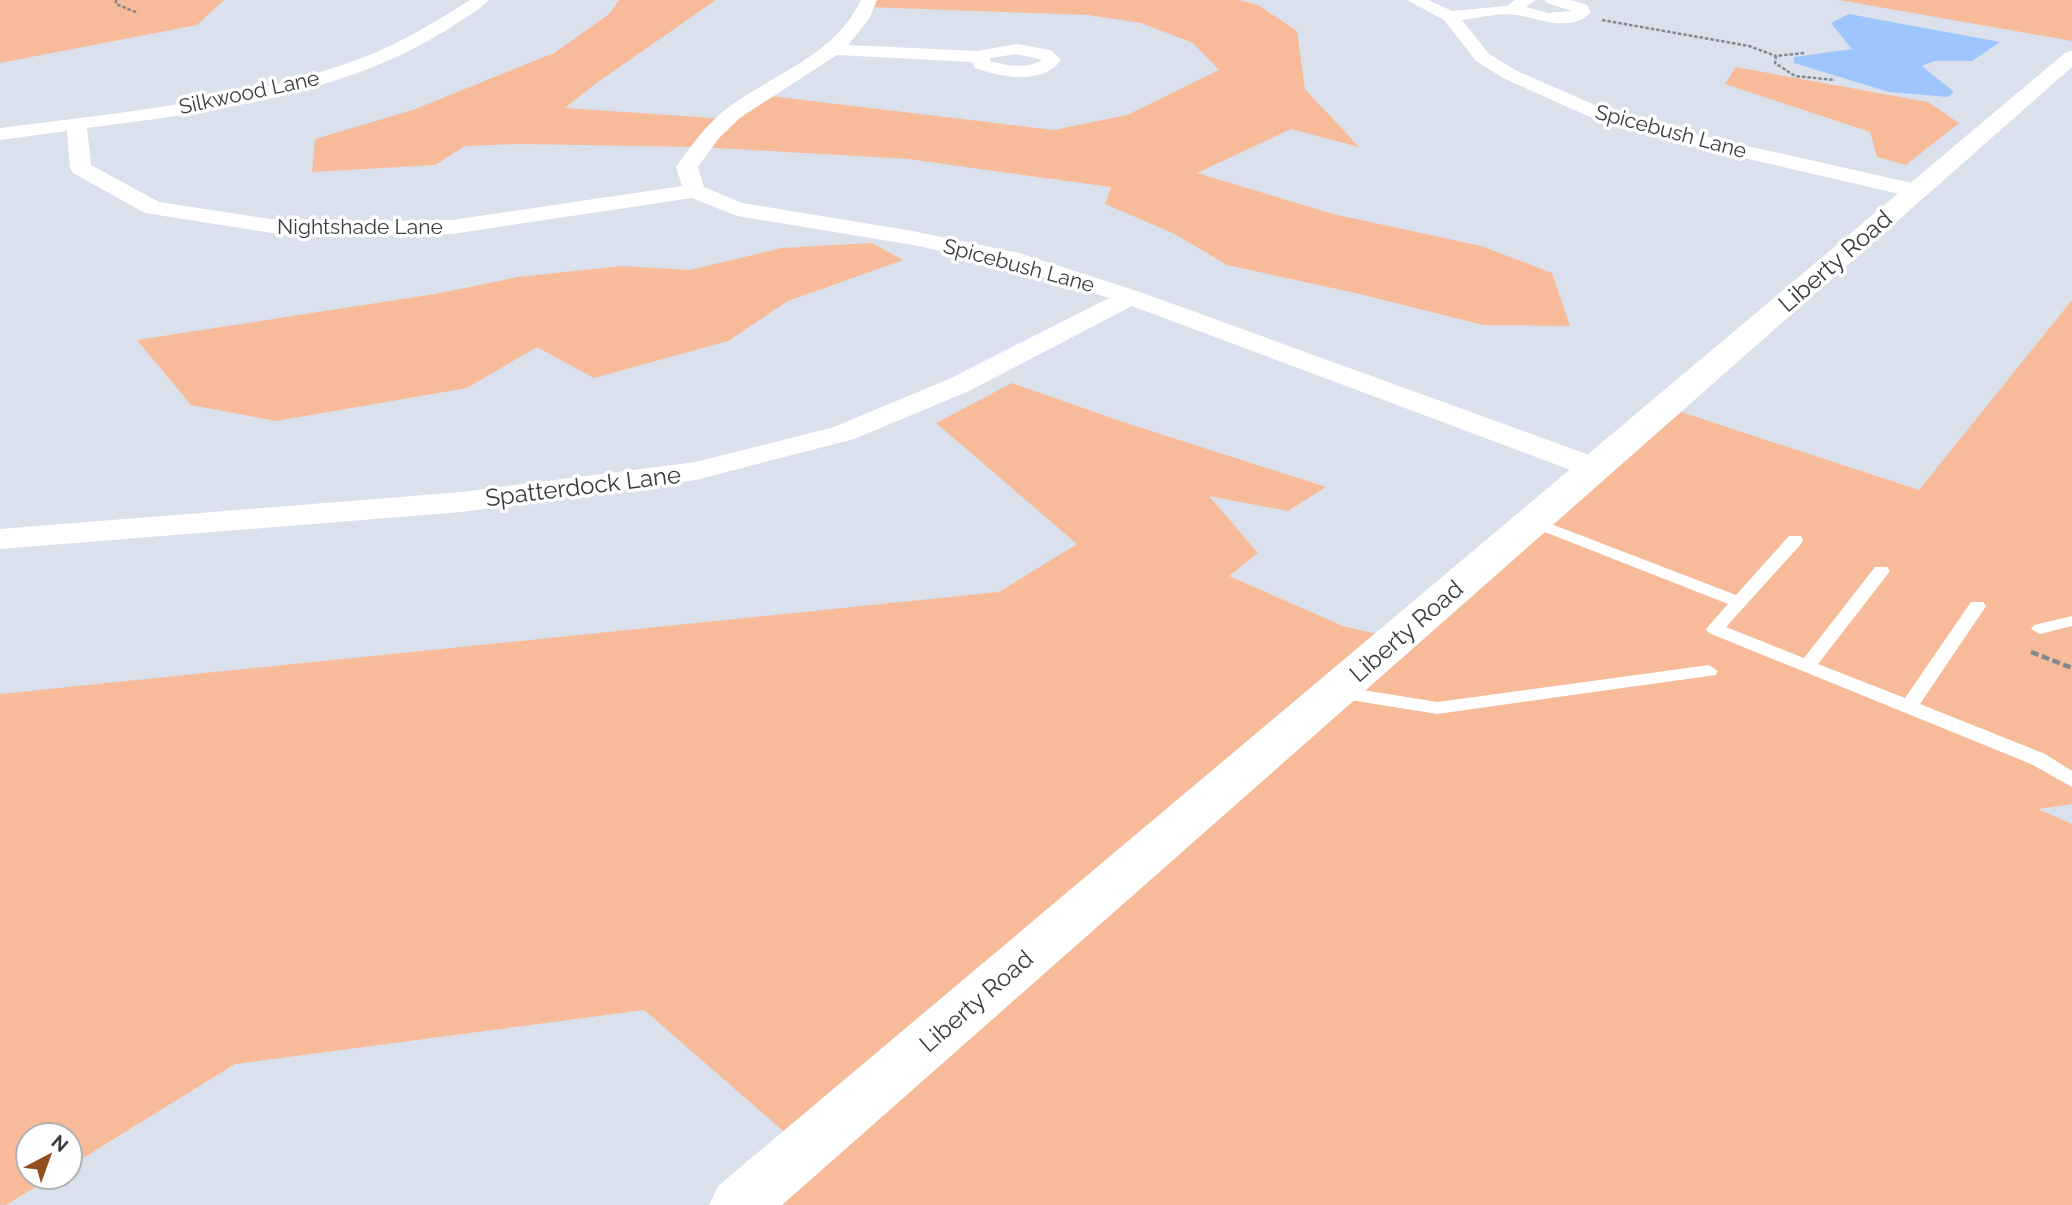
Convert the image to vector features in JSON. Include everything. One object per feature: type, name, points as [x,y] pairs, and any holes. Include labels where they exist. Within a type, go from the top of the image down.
[{"type":"street","name":"Silkwood Lane","points":[[0,134],[240,97],[328,75],[415,42],[481,0]]},
{"type":"street","points":[[694,191],[687,167],[705,139],[741,108],[814,65],[864,16],[869,0]]},
{"type":"street","name":"Spicebush Lane","points":[[1415,0],[1450,16],[1482,57],[1509,75],[1597,113],[1650,130],[1917,191]]},
{"type":"street","points":[[1450,16],[1523,5],[1552,17],[1583,12],[1581,7],[1553,0]]},
{"type":"street","points":[[831,50],[981,57]]},
{"type":"street","name":"Liberty Road","points":[[739,1205],[2072,57]]},
{"type":"street","name":"Nightshade Lane","points":[[76,123],[81,168],[153,208],[291,229],[452,227],[694,191]]},
{"type":"street","name":"Spicebush Lane","points":[[694,191],[737,209],[913,238],[1010,258],[1132,297],[1595,468]]},
{"type":"street","name":"Spatterdock Lane","points":[[0,539],[462,502],[696,471],[844,433],[959,385],[1132,297]]},
{"type":"lane","points":[[1533,522],[1739,602]]},
{"type":"lane","points":[[1795,540],[1715,629],[2038,759],[2072,780]]},
{"type":"lane","points":[[1807,666],[1881,571]]},
{"type":"lane","points":[[1909,707],[1978,606]]},
{"type":"lane","points":[[2040,629],[2072,621]]},
{"type":"lane","points":[[1336,692],[1437,708],[1709,671]]},
{"type":"path","points":[[117,0],[116,4],[138,13]]},
{"type":"path","points":[[1598,19],[1749,46],[1776,56],[1804,53]]},
{"type":"path","points":[[1776,56],[1775,63],[1795,76],[1835,80]]},
{"type":"path","points":[[2031,652],[2072,668]]},
{"type":"shaded area","points":[[0,0],[224,0],[197,25],[0,63]]},
{"type":"shaded area","points":[[619,0],[716,0],[565,108],[728,119],[762,95],[1054,130],[1127,115],[1219,70],[1193,43],[1141,23],[1088,15],[867,7],[869,0],[1239,0],[1258,5],[1297,31],[1305,89],[1359,147],[1291,129],[1197,173],[1333,214],[1481,246],[1552,273],[1570,326],[1483,325],[1360,294],[1227,265],[1175,234],[1105,204],[1111,187],[908,159],[700,147],[520,144],[465,146],[435,165],[312,172],[315,139],[413,110],[554,53],[609,14]]},
{"type":"shaded area","points":[[1839,0],[2072,0],[2072,41]]},
{"type":"shaded area","points":[[1736,67],[1928,102],[1959,123],[1906,165],[1877,157],[1870,132],[1725,84]]},
{"type":"shaded area","points":[[872,243],[903,260],[788,301],[728,341],[594,378],[537,347],[467,388],[276,421],[191,405],[137,340],[435,294],[518,277],[622,266],[690,270],[782,248]]},
{"type":"shaded area","points":[[2072,300],[2072,804],[2038,809],[2072,824],[2072,1205],[739,1205],[804,1149],[644,1010],[235,1064],[84,1157],[84,1121],[14,1121],[14,1191],[29,1191],[6,1205],[0,1205],[0,694],[999,592],[1077,544],[936,423],[1012,383],[1123,422],[1326,487],[1288,511],[1209,496],[1258,553],[1229,576],[1343,626],[1397,639],[1666,407],[1919,490]]},
{"type":"water","points":[[1849,14],[2000,42],[1972,61],[1934,61],[1922,66],[1954,92],[1948,97],[1889,92],[1794,63],[1794,57],[1852,49],[1831,23]]}]
